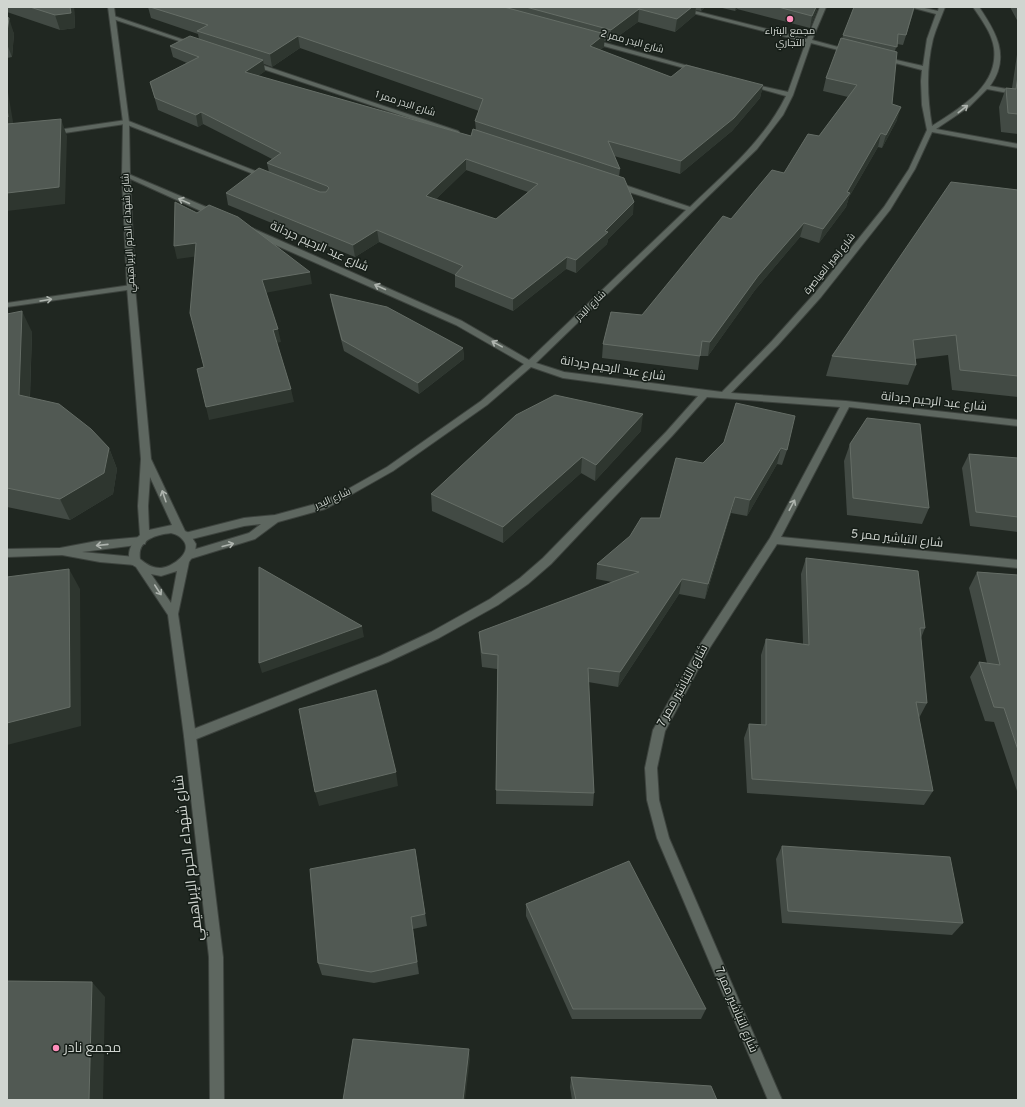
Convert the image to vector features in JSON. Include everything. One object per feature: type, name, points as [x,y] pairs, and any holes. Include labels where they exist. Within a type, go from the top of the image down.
[{"type":"street","name":"شارع شهداء الحرم الإبراهيمي","points":[[111,7],[126,122],[126,175],[131,287],[146,459],[143,506],[143,539]]},
{"type":"street","points":[[672,7],[860,53]]},
{"type":"street","name":"شارع البدر","points":[[184,534],[244,522],[275,519],[322,506],[390,469],[484,403],[530,364],[755,148],[780,115],[790,95],[823,7]]},
{"type":"street","points":[[912,7],[941,10],[930,39],[926,69],[924,92],[930,130]]},
{"type":"street","points":[[930,130],[962,109],[986,88],[997,66],[998,44],[988,22],[976,7]]},
{"type":"street","points":[[112,18],[200,46]]},
{"type":"street","name":"شارع البدر ممر 2","points":[[581,38],[708,73]]},
{"type":"street","points":[[875,57],[926,69]]},
{"type":"street","name":"شارع البدر ممر 1","points":[[244,61],[464,135]]},
{"type":"street","points":[[745,83],[790,95]]},
{"type":"street","points":[[986,88],[1018,93]]},
{"type":"street","points":[[47,133],[126,122],[274,180]]},
{"type":"street","points":[[930,130],[1018,146]]},
{"type":"street","name":"شارع زهير العياصرة","points":[[724,395],[780,338],[855,250],[887,208],[912,169],[930,130]]},
{"type":"street","points":[[126,175],[220,217]]},
{"type":"street","points":[[608,183],[692,210]]},
{"type":"street","name":"شارع عبد الرحيم جردانة","points":[[242,226],[459,323],[530,364],[563,375],[576,378],[705,394],[846,404],[1018,423]]},
{"type":"street","points":[[7,305],[131,287]]},
{"type":"street","points":[[190,736],[384,659],[435,635],[494,602],[524,581],[547,561],[670,434],[705,394]]},
{"type":"street","name":"شارع التباشير ممر 7","points":[[775,1100],[663,838],[652,800],[651,768],[659,730],[705,646],[774,540],[846,404]]},
{"type":"street","name":"شارع شهداء الحرم الإبراهيمي","points":[[146,459],[184,534]]},
{"type":"street","name":"شارع البدر","points":[[187,559],[239,542],[252,536],[275,519]]},
{"type":"street","points":[[7,553],[60,552],[138,564],[150,572],[162,572],[174,569],[187,559],[192,545],[184,534],[163,530],[143,539],[60,552]]},
{"type":"street","points":[[138,564],[134,551],[143,539]]},
{"type":"street","name":"شارع التباشير ممر 5","points":[[774,540],[1018,564]]},
{"type":"street","name":"شارع شهداء الحرم الإبراهيمي","points":[[187,559],[173,614],[190,736],[216,957],[217,1100]]},
{"type":"street","name":"شارع شهداء الحرم الإبراهيمي","points":[[138,564],[173,614]]},
{"type":"building","points":[[30,7],[70,7],[71,13],[55,15]]},
{"type":"building","points":[[150,7],[504,7],[605,34],[590,46],[671,77],[686,65],[763,85],[734,118],[681,161],[608,141],[620,169],[475,121],[483,99],[298,36],[270,54],[197,31],[208,25]]},
{"type":"building","points":[[526,7],[692,7],[677,19],[639,9],[611,30]]},
{"type":"building","points":[[778,7],[816,7],[812,16]]},
{"type":"building","points":[[854,7],[914,7],[906,35],[898,34],[897,47],[843,35]]},
{"type":"building","points":[[7,17],[9,18],[7,32]]},
{"type":"building","points":[[190,36],[263,60],[245,72],[471,136],[473,129],[624,178],[634,202],[605,231],[608,232],[576,260],[567,257],[513,299],[455,275],[463,266],[377,230],[353,245],[226,193],[259,168],[320,192],[326,192],[329,188],[267,163],[281,153],[201,112],[196,115],[155,98],[150,82],[199,57],[170,46]],"holes":[[[466,159],[538,184],[496,219],[426,196]]]},
{"type":"building","points":[[841,38],[897,52],[892,104],[901,107],[886,135],[881,133],[847,192],[850,193],[823,229],[804,223],[758,276],[710,342],[702,341],[700,356],[603,344],[611,312],[642,315],[723,216],[731,219],[772,170],[784,173],[808,134],[819,136],[857,85],[826,78]]},
{"type":"building","points":[[1018,76],[1018,114],[1008,113],[1006,88],[1016,89]]},
{"type":"building","points":[[61,119],[59,187],[7,193],[7,124]]},
{"type":"building","points":[[951,182],[1018,190],[1018,376],[960,370],[956,335],[913,340],[916,365],[832,356]]},
{"type":"building","points":[[175,202],[197,213],[209,205],[238,217],[310,272],[262,280],[278,329],[273,330],[291,389],[206,407],[197,369],[204,367],[190,313],[196,243],[174,246]]},
{"type":"building","points":[[330,294],[387,307],[463,348],[418,383],[342,340]]},
{"type":"building","points":[[22,311],[19,395],[59,404],[91,429],[109,448],[104,473],[60,499],[7,488],[7,314]]},
{"type":"building","points":[[555,395],[643,414],[596,465],[582,457],[503,527],[431,494],[516,415]]},
{"type":"building","points":[[736,403],[795,416],[787,450],[781,448],[750,500],[735,497],[708,584],[682,579],[620,672],[588,668],[594,793],[496,790],[498,655],[482,653],[479,632],[639,572],[597,564],[630,536],[641,518],[660,518],[676,458],[703,463],[724,442]]},
{"type":"building","points":[[867,418],[920,424],[929,508],[853,498],[850,444]]},
{"type":"building","points":[[969,454],[1018,458],[1018,517],[976,512]]},
{"type":"building","points":[[806,558],[918,571],[925,628],[920,628],[927,703],[916,702],[933,791],[752,779],[749,724],[766,725],[766,639],[809,645]]},
{"type":"building","points":[[259,567],[362,626],[259,663]]},
{"type":"building","points":[[69,569],[70,707],[7,723],[7,577]]},
{"type":"building","points":[[977,572],[1018,575],[1018,750],[1004,708],[994,707],[979,662],[1000,665]]},
{"type":"building","points":[[376,690],[396,772],[315,792],[299,709]]},
{"type":"building","points":[[782,846],[950,857],[963,923],[788,911]]},
{"type":"building","points":[[415,849],[425,914],[411,917],[417,962],[371,972],[318,963],[310,869]]},
{"type":"building","points":[[629,861],[706,1009],[573,1009],[526,904]]},
{"type":"building","name":"مجمع نادر","points":[[7,981],[92,982],[89,1100],[7,1100]]},
{"type":"building","points":[[353,1039],[469,1049],[463,1100],[343,1100]]},
{"type":"building","points":[[571,1077],[711,1086],[717,1100],[576,1100]]},
{"type":"place","name":"مجمع البتراء التجاري","points":[[790,19]]},
{"type":"place","name":"مجمع نادر","points":[[56,1048]]}]
